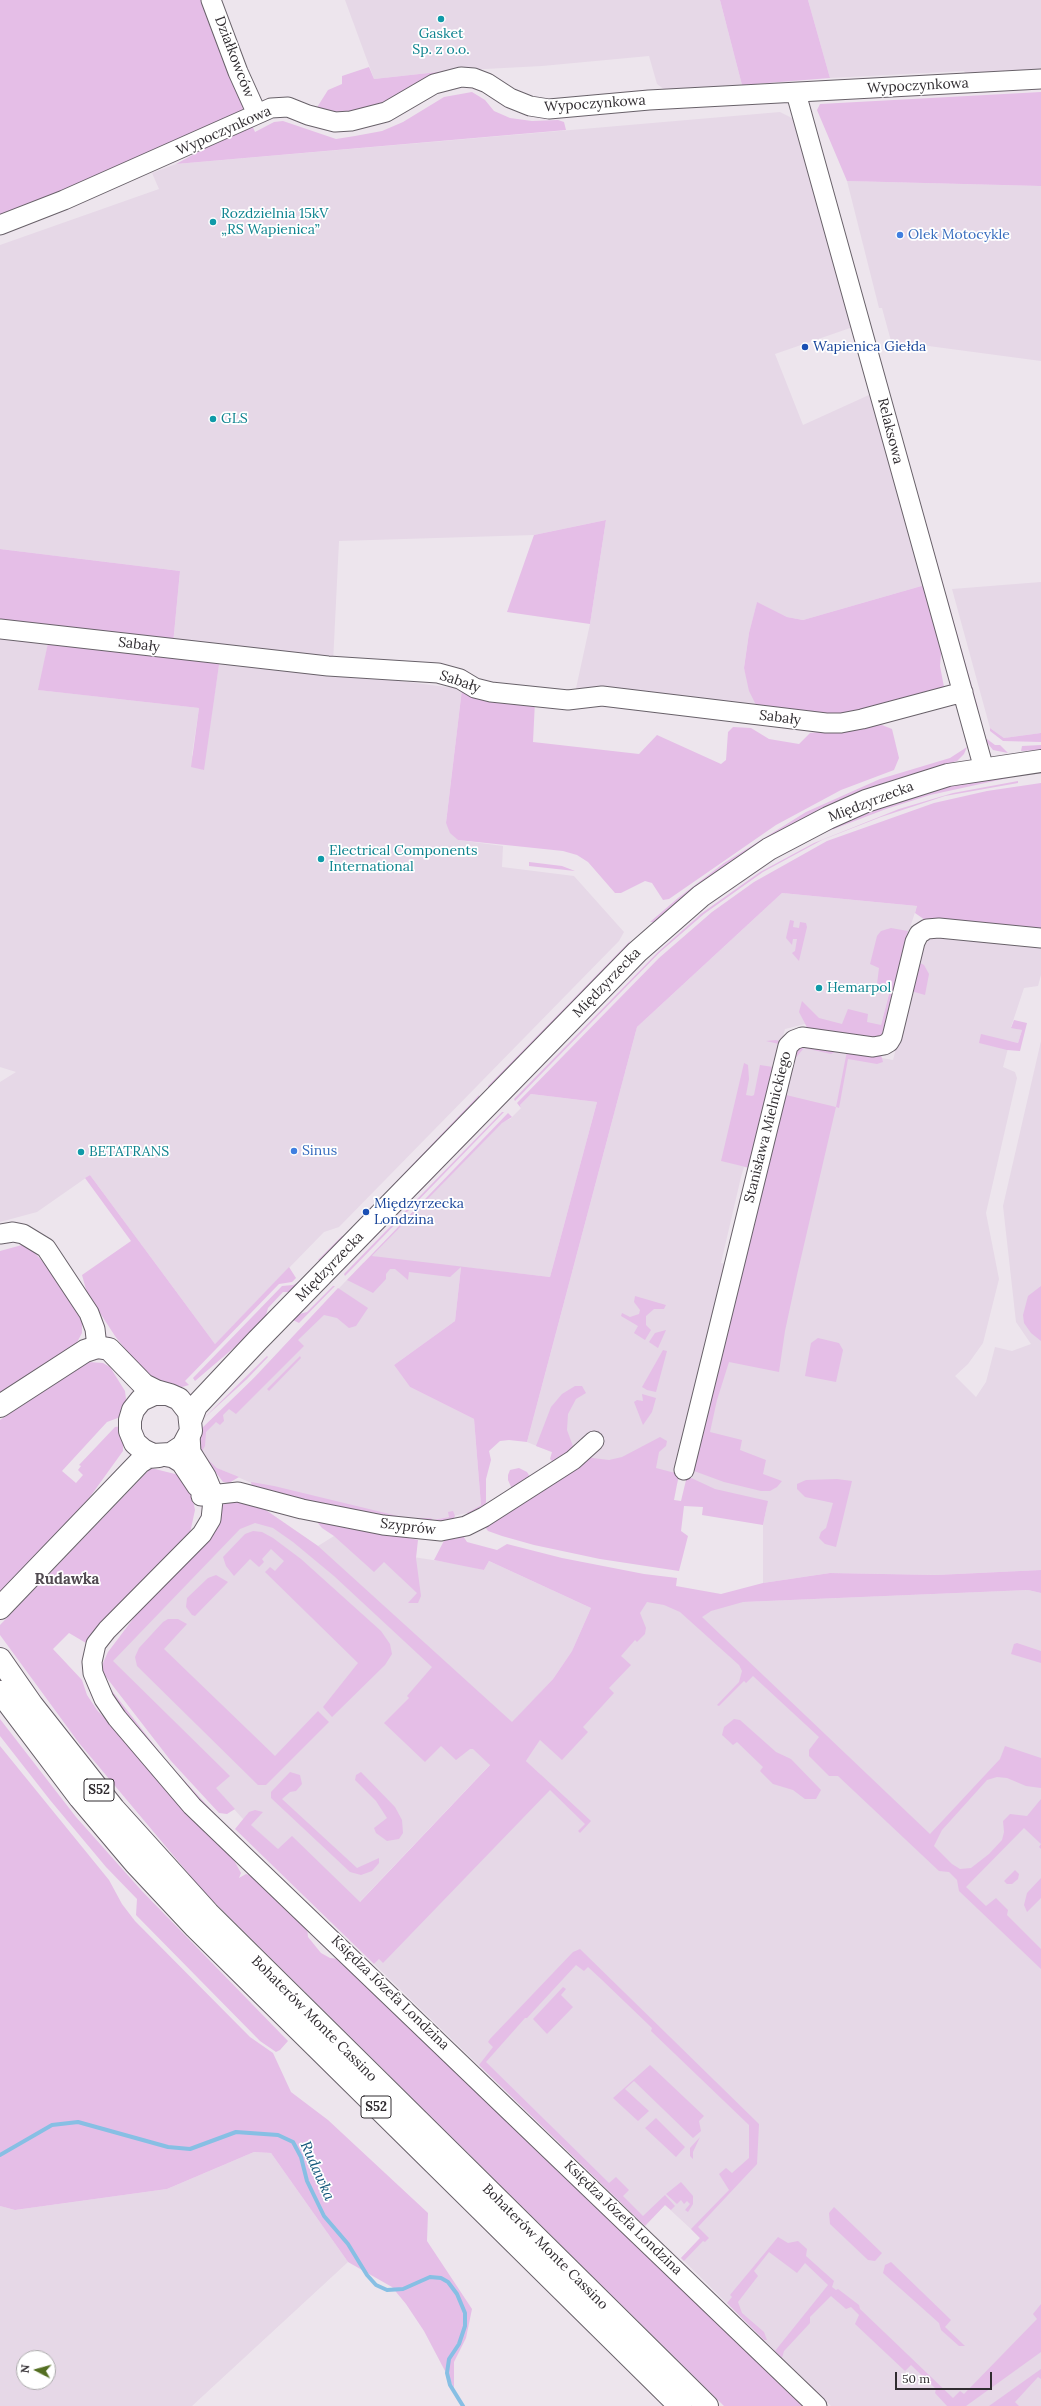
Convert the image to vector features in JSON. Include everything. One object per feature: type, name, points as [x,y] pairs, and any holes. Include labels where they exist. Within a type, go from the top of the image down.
[{"type":"main road","name":"Międzyrzecka","points":[[190,1427],[196,1406],[257,1341],[637,952],[692,903],[763,853],[835,815],[866,801],[928,781],[984,768],[1041,761]]},
{"type":"main road","name":"Międzyrzecka","points":[[170,1395],[182,1395],[196,1387],[257,1341]]},
{"type":"main road","points":[[3,1605],[143,1460],[180,1449],[190,1427],[185,1406],[170,1395],[144,1385],[105,1349]]},
{"type":"main road","points":[[2,1406],[85,1352],[105,1349]]},
{"type":"main road","points":[[96,1507],[130,1453],[131,1435],[129,1423],[133,1410],[132,1395],[105,1349]]},
{"type":"main road","points":[[133,1410],[148,1396],[170,1395]]},
{"type":"main road","points":[[131,1435],[143,1450],[160,1456]]},
{"type":"main road","name":"Bohaterów Monte Cassino","points":[[0,1658],[37,1711],[114,1809],[208,1914],[707,2406]]},
{"type":"main road","name":"Bohaterów Monte Cassino","points":[[0,1692],[80,1798],[135,1862],[196,1927],[680,2406]]},
{"type":"street","name":"Działkowców","points":[[212,0],[238,72],[257,114]]},
{"type":"street","name":"Wypoczynkowa","points":[[0,225],[79,194],[257,114],[279,106],[288,107],[308,115],[336,122],[351,122],[386,112],[434,84],[461,77],[474,78],[487,83],[510,98],[530,106],[549,109],[649,100],[1041,79]]},
{"type":"street","name":"Relaksowa","points":[[796,93],[984,768]]},
{"type":"street","name":"Sabały","points":[[0,629],[328,666],[438,673],[460,679],[475,688],[491,692],[568,700],[602,696],[826,723],[842,724],[963,692]]},
{"type":"street","name":"Stanisława Mielnickiego","points":[[684,1470],[788,1046],[794,1040],[802,1037],[873,1047],[884,1046],[889,1042],[892,1037],[914,942],[919,934],[927,929],[939,928],[1041,938]]},
{"type":"street","points":[[0,1234],[13,1232],[23,1234],[46,1248],[89,1314],[105,1349]]},
{"type":"street","name":"Księdza Józefa Londzina","points":[[190,1427],[191,1452],[206,1476],[206,1495],[199,1522],[192,1540],[183,1554],[107,1630],[96,1644],[92,1662],[93,1672],[99,1690],[110,1708],[171,1782],[209,1822],[340,1945],[817,2406]]},
{"type":"street","name":"Szyprów","points":[[206,1495],[238,1492],[302,1509],[382,1525],[415,1530],[441,1531],[466,1526],[484,1517],[573,1460],[594,1442]]},
{"type":"street","name":"Księdza Józefa Londzina","points":[[160,1456],[178,1460],[186,1468],[195,1483],[206,1495]]},
{"type":"shaded area","points":[[0,0],[207,0],[248,110],[0,219]]},
{"type":"shaded area","points":[[345,0],[720,0],[742,85],[665,90],[657,84],[649,56],[542,66],[447,71],[374,79]]},
{"type":"shaded area","points":[[720,0],[808,0],[830,78],[742,85]]},
{"type":"shaded area","points":[[808,0],[1041,0],[1041,71],[966,75],[964,71],[830,78]]},
{"type":"shaded area","points":[[369,67],[374,79],[447,71],[385,108],[348,117],[316,109],[328,90],[342,84],[342,76]]},
{"type":"shaded area","points":[[472,92],[485,100],[494,111],[510,118],[532,121],[558,120],[564,122],[566,130],[176,164],[251,123],[255,132],[274,122],[283,121],[336,139],[382,131],[403,122],[444,97]]},
{"type":"shaded area","points":[[1041,92],[1041,186],[847,181],[817,110],[820,104]]},
{"type":"shaded area","points":[[780,112],[796,120],[853,327],[775,354],[803,425],[869,395],[882,430],[925,585],[803,620],[787,617],[757,603],[749,633],[744,668],[757,707],[575,693],[590,624],[606,520],[534,535],[339,541],[333,663],[173,644],[180,571],[0,549],[0,245],[159,189],[152,173],[176,164]]},
{"type":"shaded area","points":[[847,181],[1041,186],[1041,361],[891,341],[882,308],[879,308]]},
{"type":"shaded area","points":[[911,470],[978,708],[974,703],[910,474]]},
{"type":"shaded area","points":[[606,520],[590,624],[507,612],[534,535]]},
{"type":"shaded area","points":[[0,549],[180,571],[173,644],[0,625]]},
{"type":"shaded area","points":[[1041,582],[1041,733],[1004,738],[990,728],[952,589]]},
{"type":"shaded area","points":[[925,585],[942,643],[940,666],[944,687],[943,690],[845,713],[826,714],[757,707],[749,691],[744,668],[749,633],[757,602],[787,617],[803,620]]},
{"type":"shaded area","points":[[0,633],[49,638],[39,690],[199,708],[192,755],[203,770],[220,658],[462,689],[446,823],[458,840],[503,846],[502,867],[574,876],[624,932],[619,941],[339,1227],[324,1232],[215,1344],[90,1175],[37,1212],[0,1222],[0,1082],[16,1072],[0,1067]]},
{"type":"shaded area","points":[[49,638],[220,658],[204,770],[191,767],[199,708],[38,690]]},
{"type":"shaded area","points":[[462,689],[535,701],[533,742],[639,754],[657,735],[721,764],[726,760],[728,732],[733,727],[751,728],[769,739],[799,744],[810,733],[882,725],[892,729],[899,758],[894,770],[841,790],[776,825],[669,899],[663,900],[652,883],[645,881],[621,893],[615,893],[588,862],[577,855],[563,851],[458,840],[450,833],[446,823]]},
{"type":"shaded area","points":[[990,728],[1004,738],[1041,733],[1041,742],[1003,741],[990,731]]},
{"type":"shaded area","points":[[987,739],[995,745],[1000,745],[1008,753],[993,750],[985,740]]},
{"type":"shaded area","points":[[1041,745],[1041,750],[1021,751],[1022,746]]},
{"type":"shaded area","points":[[967,747],[964,754],[957,761],[887,782],[849,797],[655,922],[650,922],[678,898],[724,863],[806,812],[880,779],[950,758]]},
{"type":"shaded area","points":[[1010,776],[1008,778],[930,795],[886,809],[826,832],[767,863],[694,915],[657,948],[515,1093],[515,1091],[653,947],[749,871],[845,821],[951,786]]},
{"type":"shaded area","points":[[1018,781],[1018,783],[945,796],[881,817],[822,840],[763,872],[704,914],[659,953],[515,1101],[514,1099],[658,952],[702,913],[760,872],[814,843],[899,809],[953,793]]},
{"type":"shaded area","points":[[1041,783],[1041,932],[928,922],[915,913],[917,906],[782,893],[637,1027],[527,1442],[509,1440],[500,1441],[489,1451],[491,1460],[486,1479],[486,1502],[484,1508],[468,1516],[467,1513],[481,1505],[474,1419],[410,1387],[394,1365],[455,1321],[461,1267],[450,1277],[409,1272],[408,1280],[395,1269],[390,1269],[386,1274],[386,1279],[373,1293],[347,1280],[508,1113],[512,1117],[502,1123],[372,1256],[550,1277],[597,1102],[531,1094],[520,1105],[521,1108],[517,1103],[659,958],[712,912],[754,882],[827,841],[934,803],[987,791]]},
{"type":"shaded area","points":[[529,862],[562,866],[575,871],[529,866]]},
{"type":"shaded area","points":[[782,893],[917,906],[888,997],[881,1025],[809,1031],[805,1024],[785,1029],[750,1168],[744,1167],[741,1177],[721,1263],[726,1264],[677,1484],[566,1458],[527,1442],[637,1027]]},
{"type":"shaded area","points":[[790,920],[794,921],[793,927],[799,928],[800,922],[806,923],[807,927],[799,961],[792,953],[795,951],[797,939],[793,939],[792,945],[786,938]]},
{"type":"shaded area","points":[[891,928],[908,931],[882,1035],[875,1039],[810,1033],[799,1012],[802,1001],[819,1018],[842,1024],[848,1009],[868,1014],[867,1022],[881,1025],[889,994],[882,991],[877,984],[879,968],[870,964],[877,936],[881,931]]},
{"type":"shaded area","points":[[940,935],[1036,945],[1041,949],[1041,975],[1038,986],[1024,988],[1011,1027],[1022,1030],[1018,1043],[1010,1041],[1003,1067],[1015,1072],[1017,1078],[986,1213],[999,1279],[983,1343],[968,1364],[955,1376],[976,1397],[986,1382],[995,1347],[1012,1351],[1031,1344],[1016,1322],[1003,1206],[1041,1041],[1041,1570],[936,1575],[830,1573],[763,1583],[763,1525],[767,1506],[690,1488],[716,1360],[789,1060],[804,1044],[893,1060],[922,949],[930,939]]},
{"type":"shaded area","points":[[630,941],[629,944],[491,1088],[488,1088],[488,1086]]},
{"type":"shaded area","points":[[918,962],[924,965],[929,974],[925,995],[911,991]]},
{"type":"shaded area","points":[[1014,1020],[1027,1023],[1020,1051],[1007,1050],[979,1043],[981,1034],[1018,1043],[1022,1030],[1011,1028]]},
{"type":"shaded area","points":[[776,1040],[783,1042],[750,1168],[721,1161],[744,1063],[748,1065],[749,1079],[746,1095],[752,1096],[754,1095],[760,1065],[773,1067],[779,1044],[766,1041]]},
{"type":"shaded area","points":[[798,1045],[839,1050],[831,1054],[804,1048],[793,1061],[786,1095],[836,1107],[797,1275],[785,1331],[779,1372],[729,1362],[717,1400],[710,1432],[742,1440],[740,1450],[766,1460],[763,1474],[782,1481],[777,1487],[770,1491],[761,1491],[724,1482],[694,1471],[716,1360],[780,1094]]},
{"type":"shaded area","points":[[847,1051],[881,1055],[883,1062],[877,1064],[848,1059],[839,1108],[836,1107]]},
{"type":"shaded area","points":[[531,1094],[597,1102],[550,1277],[461,1267],[455,1321],[394,1365],[410,1387],[474,1419],[481,1505],[467,1513],[420,1523],[256,1485],[217,1468],[201,1453],[204,1430],[363,1263],[377,1257],[372,1256],[502,1122],[510,1119],[521,1108],[520,1105]]},
{"type":"shaded area","points":[[479,1095],[480,1098],[407,1175],[388,1190]]},
{"type":"shaded area","points":[[502,1112],[504,1112],[345,1276],[344,1274]]},
{"type":"shaded area","points":[[491,1113],[496,1113],[343,1270],[344,1265]]},
{"type":"shaded area","points":[[90,1175],[215,1344],[289,1267],[296,1278],[292,1282],[279,1284],[185,1381],[189,1385],[175,1389],[145,1375],[115,1336],[87,1293],[82,1275],[131,1241],[85,1178]]},
{"type":"shaded area","points":[[342,1236],[344,1237],[322,1260],[318,1260]]},
{"type":"shaded area","points":[[22,1245],[33,1251],[53,1273],[82,1320],[82,1333],[75,1346],[0,1395],[0,1251]]},
{"type":"shaded area","points":[[297,1283],[294,1292],[283,1292],[268,1308],[264,1322],[195,1381],[193,1378],[282,1286]]},
{"type":"shaded area","points":[[333,1286],[335,1286],[299,1323],[293,1320],[296,1315],[307,1312]]},
{"type":"shaded area","points":[[1041,1286],[1041,1341],[1031,1333],[1024,1323],[1023,1315],[1028,1296]]},
{"type":"shaded area","points":[[338,1288],[368,1308],[356,1326],[349,1328],[337,1318],[324,1315],[298,1340],[304,1346],[236,1414],[229,1409],[223,1415],[224,1421],[220,1425],[216,1422],[206,1432],[205,1446],[201,1453],[199,1440],[201,1429],[255,1377]]},
{"type":"shaded area","points":[[635,1296],[666,1305],[664,1309],[654,1309],[646,1316],[646,1325],[651,1330],[645,1340],[634,1333],[638,1326],[621,1316],[622,1313],[630,1317],[639,1314],[640,1310],[634,1302]]},
{"type":"shaded area","points":[[666,1330],[658,1348],[649,1342],[655,1333]]},
{"type":"shaded area","points":[[818,1338],[839,1343],[843,1350],[836,1382],[805,1376],[811,1343]]},
{"type":"shaded area","points":[[663,1350],[667,1351],[656,1392],[647,1390],[642,1387]]},
{"type":"shaded area","points":[[267,1356],[268,1357],[247,1379],[202,1420]]},
{"type":"shaded area","points":[[300,1356],[301,1358],[269,1391],[267,1389]]},
{"type":"shaded area","points":[[89,1362],[103,1363],[110,1367],[125,1391],[127,1407],[123,1416],[107,1422],[62,1471],[76,1483],[83,1475],[78,1470],[81,1466],[79,1465],[115,1427],[123,1426],[123,1451],[82,1508],[0,1595],[0,1420]]},
{"type":"shaded area","points":[[575,1386],[582,1386],[586,1393],[576,1399],[568,1414],[567,1430],[574,1449],[556,1465],[550,1459],[552,1452],[536,1446],[551,1407],[562,1394]]},
{"type":"shaded area","points":[[642,1394],[656,1398],[652,1412],[643,1425],[634,1402],[637,1400],[643,1401]]},
{"type":"shaded area","points":[[660,1437],[667,1441],[666,1446],[659,1452],[656,1468],[679,1474],[674,1500],[681,1501],[687,1476],[715,1489],[768,1501],[763,1525],[702,1515],[703,1507],[684,1506],[681,1531],[688,1536],[679,1571],[600,1559],[534,1545],[488,1531],[485,1527],[585,1457],[609,1460],[622,1457]]},
{"type":"shaded area","points":[[201,1453],[217,1468],[239,1477],[229,1483],[223,1482]]},
{"type":"shaded area","points":[[151,1468],[179,1475],[191,1490],[195,1510],[190,1533],[136,1592],[96,1628],[86,1643],[69,1633],[53,1649],[82,1680],[87,1695],[97,1710],[229,1851],[241,1873],[239,1878],[246,1874],[258,1878],[307,1927],[308,1937],[321,1953],[330,1958],[340,1959],[809,2406],[724,2406],[204,1892],[79,1743],[0,1635],[0,1625]]},
{"type":"shaded area","points":[[519,1468],[527,1472],[532,1480],[512,1489],[508,1480],[508,1475],[510,1470]]},
{"type":"shaded area","points":[[837,1479],[852,1481],[836,1547],[825,1544],[819,1538],[821,1532],[826,1528],[833,1503],[805,1497],[797,1489],[797,1484],[806,1480]]},
{"type":"shaded area","points":[[251,1482],[274,1486],[406,1518],[431,1518],[433,1520],[449,1517],[448,1512],[453,1511],[455,1516],[452,1521],[439,1525],[328,1507],[252,1487]]},
{"type":"shaded area","points":[[238,1501],[257,1504],[318,1546],[512,1722],[553,1679],[572,1651],[591,1608],[489,1561],[484,1570],[434,1560],[448,1533],[455,1539],[463,1536],[467,1542],[497,1550],[507,1544],[562,1558],[644,1574],[677,1578],[676,1586],[721,1594],[763,1583],[830,1573],[936,1575],[1041,1570],[1041,1593],[1028,1590],[743,1602],[711,1611],[702,1617],[930,1834],[1000,1759],[1005,1746],[1041,1758],[1041,1788],[1026,1786],[1007,1778],[997,1777],[987,1780],[942,1830],[934,1846],[952,1864],[960,1869],[971,1868],[989,1854],[1002,1840],[1004,1832],[1003,1821],[1010,1814],[1027,1816],[1041,1799],[1041,1844],[1024,1828],[966,1887],[986,1906],[996,1898],[1008,1910],[1007,1915],[1041,1949],[1041,1969],[959,1891],[957,1880],[949,1872],[939,1871],[838,1776],[829,1776],[809,1756],[809,1750],[819,1737],[753,1676],[746,1683],[744,1681],[719,1706],[717,1705],[739,1682],[742,1671],[739,1665],[680,1612],[664,1605],[647,1602],[640,1613],[646,1628],[645,1634],[637,1642],[635,1640],[621,1656],[631,1665],[609,1688],[614,1693],[583,1727],[588,1732],[562,1760],[540,1740],[526,1761],[591,1821],[580,1833],[578,1831],[585,1824],[550,1790],[383,1963],[379,1959],[374,1964],[235,1829],[249,1812],[255,1810],[263,1812],[251,1825],[278,1849],[292,1836],[360,1902],[490,1765],[473,1749],[470,1749],[456,1760],[441,1746],[425,1762],[384,1723],[409,1698],[407,1696],[432,1667],[334,1576],[293,1542],[273,1528],[255,1523],[240,1529],[113,1661],[230,1776],[216,1788],[235,1809],[227,1814],[219,1813],[171,1761],[103,1673],[103,1663],[108,1652],[136,1615],[134,1613],[221,1505]]},
{"type":"shaded area","points":[[257,1504],[318,1546],[334,1536],[407,1556],[465,1565],[484,1570],[489,1561],[591,1608],[572,1651],[553,1679],[513,1722],[522,1731],[350,1912],[242,1818],[105,1664]]},
{"type":"shaded area","points":[[313,1517],[418,1540],[416,1558],[421,1596],[418,1603],[408,1603],[417,1593],[384,1562],[374,1572],[334,1536],[322,1528]]},
{"type":"shaded area","points":[[253,1531],[262,1532],[273,1538],[301,1559],[381,1631],[390,1644],[392,1654],[385,1665],[332,1717],[323,1707],[358,1663],[265,1572],[270,1567],[275,1571],[284,1561],[271,1549],[262,1559],[264,1562],[259,1567],[250,1559],[234,1576],[226,1566],[223,1557],[245,1534]]},
{"type":"shaded area","points":[[216,1575],[228,1582],[195,1616],[192,1615],[186,1607],[187,1598],[208,1578]]},
{"type":"shaded area","points":[[639,1590],[743,1602],[1028,1590],[1041,1593],[1041,2406],[831,2406],[681,2258],[700,2238],[691,2229],[665,2205],[645,2226],[374,1964],[437,1898],[541,1775],[526,1761]]},
{"type":"shaded area","points":[[168,1619],[178,1619],[187,1624],[164,1649],[275,1756],[318,1711],[329,1722],[266,1785],[258,1785],[137,1666],[135,1657],[139,1648],[163,1622]]},
{"type":"shaded area","points":[[1017,1643],[1041,1651],[1041,1663],[1011,1654],[1014,1644]]},
{"type":"shaded area","points":[[102,1678],[168,1763],[216,1815],[211,1814],[122,1712]]},
{"type":"shaded area","points":[[0,1719],[76,1817],[141,1890],[288,2041],[280,2050],[276,2052],[260,2041],[136,1915],[137,1899],[106,1867],[50,1800],[0,1736]]},
{"type":"shaded area","points":[[734,1719],[740,1720],[776,1752],[791,1759],[821,1790],[816,1799],[805,1799],[793,1790],[773,1784],[760,1771],[763,1767],[737,1742],[733,1745],[722,1735],[724,1727]]},
{"type":"shaded area","points":[[0,1746],[109,1880],[122,1904],[135,1921],[250,2037],[273,2053],[291,2092],[328,2120],[428,2213],[427,2241],[472,2309],[466,2338],[454,2362],[454,2388],[424,2331],[406,2304],[392,2287],[348,2262],[271,2153],[254,2152],[167,2189],[15,2210],[0,2206]]},
{"type":"shaded area","points":[[290,1772],[300,1775],[302,1784],[296,1791],[290,1792],[282,1799],[357,1868],[379,1858],[379,1863],[372,1871],[361,1875],[350,1872],[271,1798],[271,1792]]},
{"type":"shaded area","points":[[361,1772],[395,1807],[402,1820],[403,1833],[399,1839],[387,1841],[376,1833],[374,1828],[387,1818],[376,1801],[355,1780],[356,1775]]},
{"type":"shaded area","points":[[1015,1870],[1019,1874],[1018,1879],[1012,1884],[1007,1884],[1004,1881]]},
{"type":"shaded area","points":[[1041,1878],[1041,1898],[1027,1912],[1024,1905],[1027,1893]]},
{"type":"shaded area","points":[[580,1949],[759,2124],[757,2164],[698,2227],[709,2238],[705,2242],[703,2241],[684,2261],[681,2258],[700,2238],[691,2229],[729,2190],[719,2174],[726,2168],[732,2173],[749,2158],[749,2125],[651,2031],[652,2028],[601,1979],[588,1967],[584,1971],[576,1965],[527,2018],[525,2018],[486,2062],[609,2183],[616,2177],[629,2190],[623,2196],[643,2216],[665,2195],[675,2206],[671,2210],[665,2205],[645,2226],[479,2065],[493,2047],[488,2042],[490,2039],[573,1952]]},
{"type":"shaded area","points":[[563,1987],[566,1989],[561,1995],[573,2007],[547,2034],[533,2019]]},
{"type":"shaded area","points":[[650,2065],[704,2116],[699,2121],[701,2131],[693,2138],[634,2081],[625,2089],[649,2111],[638,2121],[613,2098]]},
{"type":"shaded area","points":[[656,2118],[685,2147],[676,2157],[645,2128]]},
{"type":"shaded area","points":[[700,2137],[693,2152],[693,2159],[690,2156],[690,2148]]},
{"type":"shaded area","points":[[254,2152],[271,2153],[348,2262],[192,2406],[0,2406],[0,2206],[15,2210],[167,2189]]},
{"type":"shaded area","points":[[681,2182],[693,2196],[693,2204],[688,2212],[685,2210],[690,2204],[687,2201],[684,2204],[681,2200],[677,2204],[666,2194]]},
{"type":"shaded area","points":[[834,2207],[882,2253],[875,2261],[868,2260],[830,2224],[829,2213]]},
{"type":"shaded area","points":[[778,2237],[788,2243],[798,2241],[807,2249],[806,2256],[834,2281],[832,2287],[836,2290],[838,2289],[859,2305],[860,2309],[953,2398],[960,2391],[964,2394],[1037,2319],[1033,2314],[1041,2304],[1041,2352],[966,2406],[947,2406],[935,2393],[936,2389],[911,2365],[905,2371],[855,2324],[859,2315],[851,2307],[846,2309],[831,2296],[810,2317],[810,2323],[784,2351],[782,2358],[775,2351],[828,2285],[805,2263],[797,2273],[769,2252],[754,2271],[758,2276],[738,2302],[742,2313],[764,2332],[767,2340],[764,2340],[727,2303],[732,2297],[730,2295]]},
{"type":"shaded area","points":[[891,2262],[951,2320],[945,2327],[965,2346],[959,2346],[941,2330],[939,2323],[883,2273],[885,2265]]},
{"type":"shaded area","points":[[1041,2369],[1041,2379],[1038,2377],[1015,2402],[1019,2406],[989,2406]]},
{"type":"waterway","name":"Rudawka","points":[[0,2155],[52,2125],[78,2122],[168,2147],[190,2149],[236,2132],[278,2135],[293,2142],[301,2157],[307,2181],[324,2216],[348,2244],[367,2275],[376,2285],[387,2290],[403,2289],[430,2277],[441,2278],[448,2282],[457,2294],[465,2313],[465,2326],[459,2344],[449,2359],[447,2373],[450,2385],[463,2406]]},
{"type":"place","name":"Gasket Sp. z o.o.","points":[[441,19]]},
{"type":"place","name":"Rozdzielnia 15kV „RS Wapienica”","points":[[213,222]]},
{"type":"place","name":"Olek Motocykle","points":[[900,235]]},
{"type":"place","name":"Wapienica Giełda","points":[[805,347]]},
{"type":"place","name":"GLS","points":[[213,419]]},
{"type":"place","name":"Electrical Components International","points":[[321,859]]},
{"type":"place","name":"Hemarpol","points":[[819,988]]},
{"type":"place","name":"Sinus","points":[[294,1151]]},
{"type":"place","name":"BETATRANS","points":[[81,1152]]},
{"type":"place","name":"Międzyrzecka Londzina","points":[[366,1212]]},
{"type":"district","name":"Rudawka","points":[[67,1580]]}]
